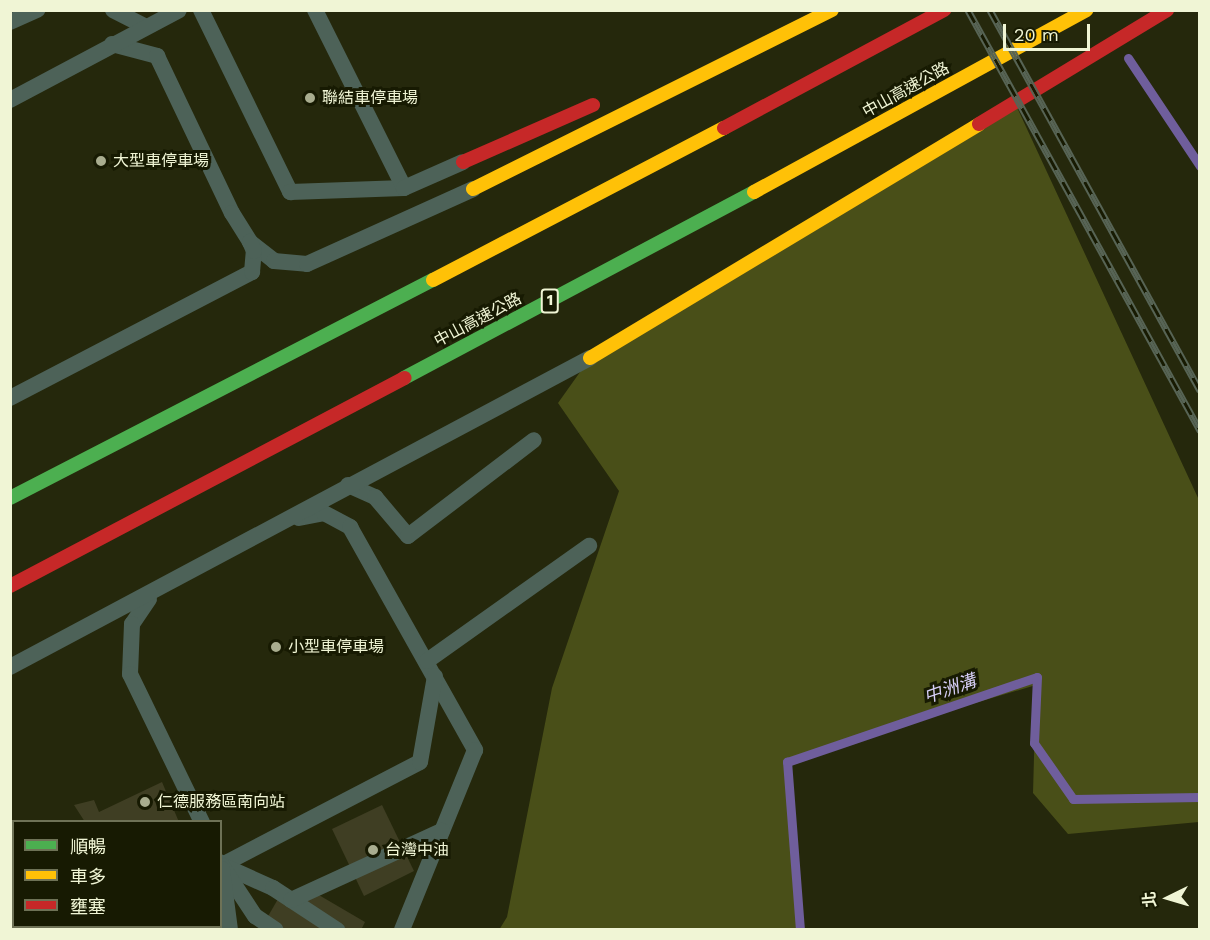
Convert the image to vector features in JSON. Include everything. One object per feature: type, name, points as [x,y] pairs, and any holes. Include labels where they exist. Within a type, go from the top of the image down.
[{"type":"highway","points":[[706,56],[803,10]]},
{"type":"highway","points":[[472,189],[832,10]]},
{"type":"highway","points":[[10,498],[552,219],[944,10]]},
{"type":"highway","name":"中山高速公路","points":[[10,586],[682,231],[1086,10]]},
{"type":"highway","points":[[590,358],[1167,10]]},
{"type":"highway","points":[[464,162],[611,97]]},
{"type":"lane","points":[[10,22],[37,10]]},
{"type":"lane","points":[[113,10],[146,27]]},
{"type":"lane","points":[[10,100],[179,10]]},
{"type":"lane","points":[[201,10],[290,192],[404,188],[464,162]]},
{"type":"lane","points":[[315,10],[404,188]]},
{"type":"lane","points":[[10,398],[252,272],[254,251],[157,56],[112,44]]},
{"type":"lane","points":[[250,242],[274,261],[307,264],[472,189]]},
{"type":"lane","points":[[10,667],[590,358]]},
{"type":"lane","points":[[348,485],[375,497],[408,536],[534,440]]},
{"type":"lane","points":[[275,525],[324,513],[350,527],[475,750],[402,930]]},
{"type":"lane","points":[[222,863],[420,762],[431,668],[589,546]]},
{"type":"lane","points":[[162,588],[143,603],[132,624],[130,674],[201,820]]},
{"type":"lane","points":[[291,900],[442,831]]},
{"type":"lane","points":[[222,865],[291,900],[337,930]]},
{"type":"lane","points":[[222,866],[255,916],[276,930]]},
{"type":"lane","points":[[222,871],[230,930]]},
{"type":"green space","points":[[1015,103],[1199,500],[1199,822],[1068,834],[1033,793],[1036,685],[787,759],[804,929],[499,930],[507,917],[552,688],[619,491],[558,403],[590,358]]},
{"type":"building","name":"仁德服務區南向站","points":[[162,782],[178,820],[84,820],[74,805],[94,800],[99,812]]},
{"type":"building","points":[[382,805],[414,871],[364,896],[332,829]]},
{"type":"building","points":[[12,884],[12,928],[78,928],[10,930]]},
{"type":"building","points":[[312,891],[365,922],[361,930],[260,930],[278,899]]},
{"type":"building","points":[[166,928],[210,928],[210,930],[163,930]]},
{"type":"waterway","name":"中洲溝","points":[[1128,58],[1200,166]]},
{"type":"waterway","name":"中洲溝","points":[[800,930],[787,762],[1037,677],[1034,743],[1073,799],[1200,797]]},
{"type":"railway","points":[[968,10],[1200,431]]},
{"type":"railway","points":[[990,10],[1200,391]]},
{"type":"traffic: fast","points":[[404,378],[754,192]]},
{"type":"traffic: fast","points":[[10,498],[433,280]]},
{"type":"traffic: slow","points":[[473,189],[832,10]]},
{"type":"traffic: slow","points":[[754,192],[1086,10]]},
{"type":"traffic: slow","points":[[590,358],[979,124]]},
{"type":"traffic: slow","points":[[433,280],[724,128]]},
{"type":"traffic: jam","points":[[724,128],[944,10]]},
{"type":"traffic: jam","points":[[979,124],[1167,10]]},
{"type":"traffic: jam","points":[[463,162],[593,105]]},
{"type":"traffic: jam","points":[[10,586],[404,378]]},
{"type":"place","name":"聯結車停車場","points":[[310,98]]},
{"type":"place","name":"大型車停車場","points":[[101,161]]},
{"type":"place","name":"小型車停車場","points":[[276,647]]},
{"type":"place","name":"仁德服務區南向站","points":[[145,802]]},
{"type":"place","name":"台灣中油","points":[[373,850]]}]
